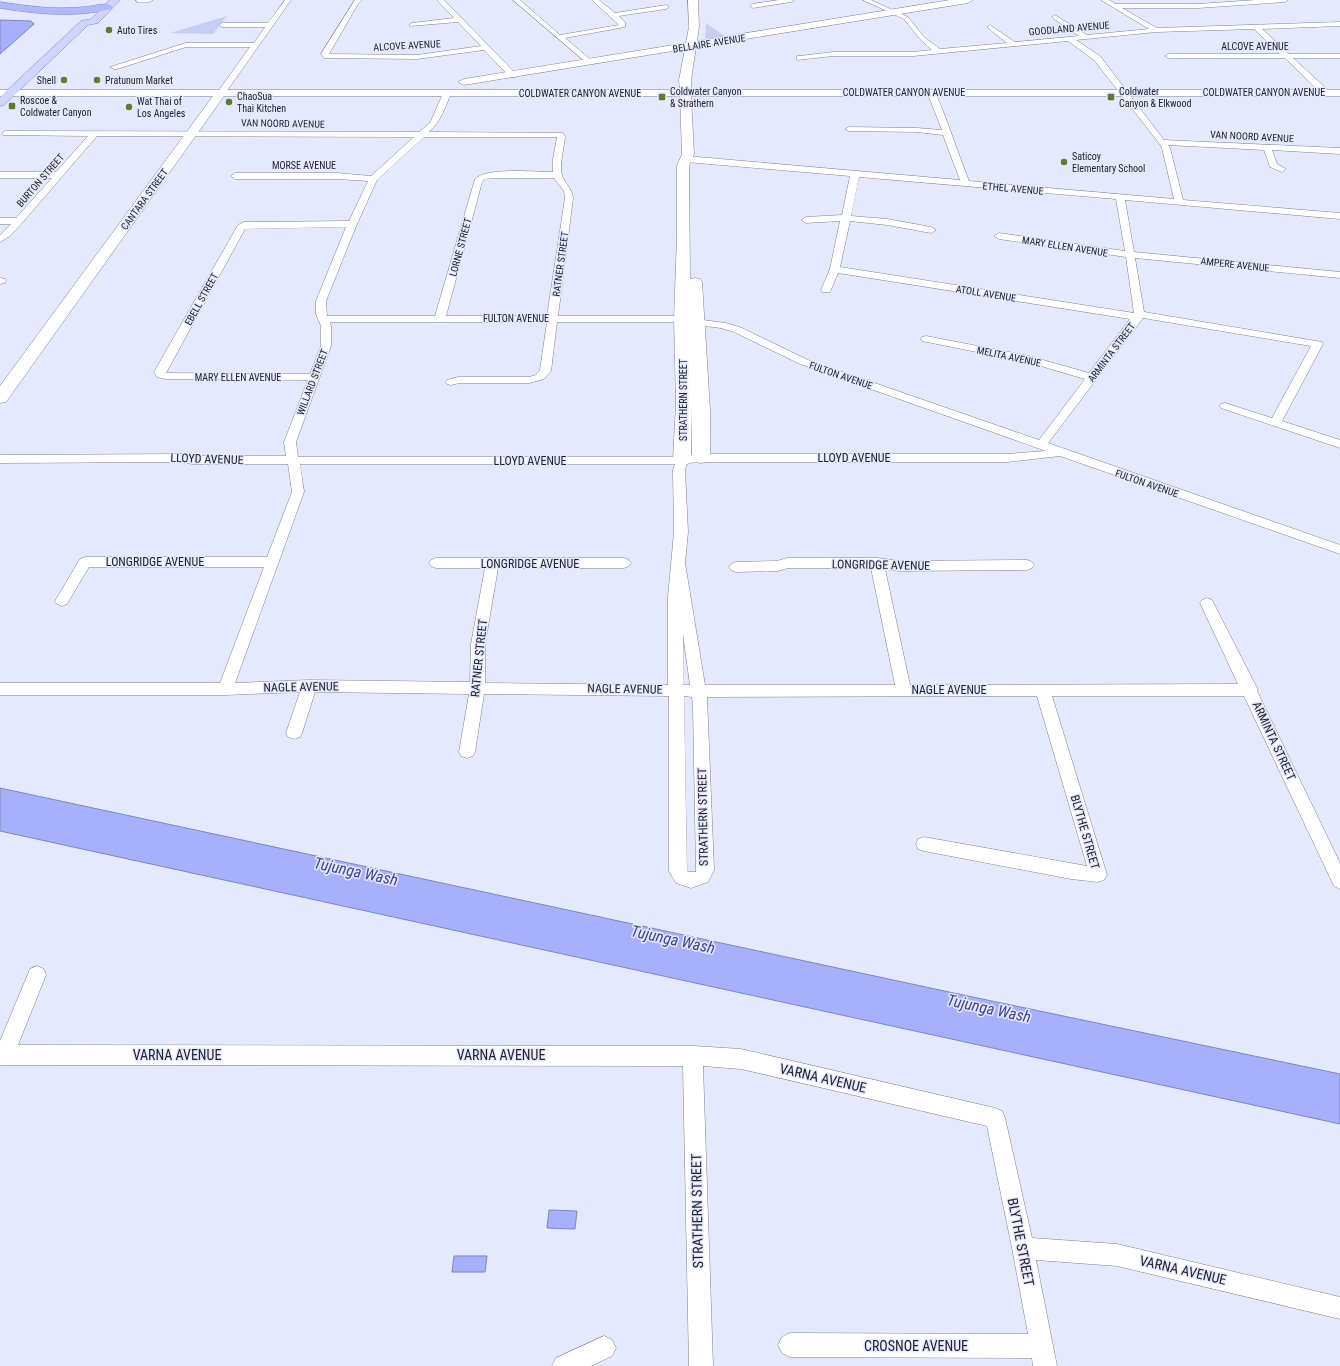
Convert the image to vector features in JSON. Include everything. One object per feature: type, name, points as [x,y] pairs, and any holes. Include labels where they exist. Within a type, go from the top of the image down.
[{"type":"highway","points":[[19,0],[28,5],[94,5]]},
{"type":"highway","points":[[0,5],[32,10],[94,5],[109,2]]},
{"type":"main road","points":[[0,103],[6,93],[85,23],[94,21],[109,2]]},
{"type":"main road","points":[[85,23],[84,20],[94,5]]},
{"type":"street","points":[[139,1],[150,0]]},
{"type":"street","name":"CANTARA STREET","points":[[0,398],[288,0]]},
{"type":"street","name":"ALCOVE AVENUE","points":[[359,0],[355,3],[325,54],[327,56],[417,57],[487,48]]},
{"type":"street","points":[[440,0],[513,75]]},
{"type":"street","points":[[516,0],[588,62]]},
{"type":"street","points":[[559,37],[623,26],[622,22],[595,0]]},
{"type":"street","name":"STRATHERN STREET","points":[[693,0],[694,27],[690,46],[685,92],[688,154],[683,166],[684,236],[690,320],[701,410],[701,458]]},
{"type":"street","points":[[753,6],[791,0]]},
{"type":"street","points":[[866,0],[878,7],[906,18],[922,38],[938,52]]},
{"type":"street","name":"BELLAIRE AVENUE","points":[[449,88],[588,62],[968,0]]},
{"type":"street","points":[[1104,0],[1156,30]]},
{"type":"street","points":[[1116,6],[1198,6],[1284,0]]},
{"type":"street","points":[[614,15],[666,7]]},
{"type":"street","points":[[1055,17],[1086,37]]},
{"type":"street","points":[[412,25],[459,20]]},
{"type":"street","points":[[222,24],[270,25]]},
{"type":"street","name":"GOODLAND AVENUE","points":[[800,58],[833,54],[912,54],[938,52],[1156,30],[1340,24]]},
{"type":"street","points":[[1255,26],[1326,93]]},
{"type":"street","points":[[990,27],[1013,44]]},
{"type":"street","points":[[1070,39],[1097,58],[1130,99],[1166,148],[1179,203]]},
{"type":"street","points":[[114,67],[186,45],[255,45]]},
{"type":"street","name":"ALCOVE AVENUE","points":[[1169,56],[1340,56]]},
{"type":"street","points":[[449,88],[452,86],[513,75]]},
{"type":"street","points":[[482,81],[478,86],[484,89],[515,93]]},
{"type":"street","name":"COLDWATER CANYON AVENUE","points":[[6,93],[388,93],[449,88],[515,93],[1340,92]]},
{"type":"street","name":"WILLARD STREET","points":[[225,689],[298,492],[298,482],[290,451],[290,442],[315,377],[328,337],[324,319],[321,314],[321,302],[352,224],[374,179],[422,135],[437,119],[449,88]]},
{"type":"street","points":[[931,92],[966,184]]},
{"type":"street","points":[[849,129],[917,130],[947,133]]},
{"type":"street","name":"VAN NOORD AVENUE","points":[[6,133],[560,135],[557,175]]},
{"type":"street","name":"BURTON STREET","points":[[0,239],[19,221],[95,133]]},
{"type":"street","name":"VAN NOORD AVENUE","points":[[1162,142],[1340,151]]},
{"type":"street","points":[[1267,147],[1273,165],[1282,169]]},
{"type":"street","name":"ETHEL AVENUE","points":[[686,159],[1340,216]]},
{"type":"street","points":[[826,290],[835,269],[855,174]]},
{"type":"street","points":[[0,175],[58,175]]},
{"type":"street","name":"LORNE STREET","points":[[440,318],[478,181],[482,177],[493,175],[557,175]]},
{"type":"street","name":"RATNER STREET","points":[[451,382],[458,380],[529,380],[540,377],[545,371],[570,198],[568,191],[557,175]]},
{"type":"street","name":"MORSE AVENUE","points":[[235,176],[330,176],[374,179]]},
{"type":"street","name":"ARMINTA STREET","points":[[1040,445],[1138,316],[1130,254],[1120,198]]},
{"type":"street","points":[[806,220],[846,218],[887,222],[931,230]]},
{"type":"street","points":[[0,221],[19,221]]},
{"type":"street","name":"EBELL STREET","points":[[161,375],[160,372],[241,227],[244,225],[352,224]]},
{"type":"street","name":"MARY ELLEN AVENUE","points":[[1000,236],[1130,254]]},
{"type":"street","name":"AMPERE AVENUE","points":[[1130,254],[1340,275]]},
{"type":"street","name":"ATOLL AVENUE","points":[[835,269],[1318,344],[1275,423]]},
{"type":"street","name":"FULTON AVENUE","points":[[324,319],[552,318],[690,320],[738,330],[804,362],[1340,550]]},
{"type":"street","name":"STRATHERN STREET","points":[[678,564],[701,706],[705,870],[702,877],[694,881],[684,880],[679,876],[678,871],[676,690],[676,597],[678,564],[681,532],[679,470],[682,460],[684,403],[690,320]]},
{"type":"street","name":"MELITA AVENUE","points":[[926,339],[1030,359],[1092,377]]},
{"type":"street","name":"MARY ELLEN AVENUE","points":[[161,375],[315,377]]},
{"type":"street","points":[[1225,406],[1340,444]]},
{"type":"street","name":"LLOYD AVENUE","points":[[0,459],[184,458],[192,460],[682,460],[701,458],[1007,458],[1045,455],[1060,452]]},
{"type":"street","name":"LONGRIDGE AVENUE","points":[[62,601],[85,562],[271,562]]},
{"type":"street","name":"LONGRIDGE AVENUE","points":[[436,563],[624,563]]},
{"type":"street","name":"LONGRIDGE AVENUE","points":[[736,567],[778,566],[787,563],[877,564],[900,566],[1027,565]]},
{"type":"street","name":"RATNER STREET","points":[[467,752],[477,688],[478,644],[492,564]]},
{"type":"street","points":[[877,564],[904,690]]},
{"type":"street","name":"ARMINTA STREET","points":[[1207,602],[1340,881]]},
{"type":"street","points":[[294,733],[309,686]]},
{"type":"street","name":"NAGLE AVENUE","points":[[0,689],[225,689],[309,686],[699,691],[1250,690]]},
{"type":"street","name":"BLYTHE STREET","points":[[924,844],[1071,872],[1098,875],[1043,690]]},
{"type":"street","points":[[2,1055],[37,975]]},
{"type":"street","name":"VARNA AVENUE","points":[[2,1055],[693,1056],[741,1059],[995,1118]]},
{"type":"street","name":"STRATHERN STREET","points":[[693,1056],[701,1366]]},
{"type":"street","name":"BLYTHE STREET","points":[[995,1118],[1023,1248],[1043,1356]]},
{"type":"street","name":"VARNA AVENUE","points":[[1023,1248],[1117,1255],[1340,1308]]},
{"type":"street","name":"CROSNOE AVENUE","points":[[790,1346],[1043,1356]]},
{"type":"street","points":[[564,1366],[604,1348]]},
{"type":"shaded area","points":[[227,16],[213,34],[170,33]]},
{"type":"shaded area","points":[[706,23],[726,37],[710,39],[705,38]]},
{"type":"water","points":[[0,20],[31,21],[34,24],[0,54]]},
{"type":"water","name":"Tujunga Wash","points":[[0,788],[949,992],[1340,1074],[1340,1124],[0,831]]},
{"type":"water","points":[[549,1210],[577,1211],[575,1229],[547,1228]]},
{"type":"water","points":[[454,1256],[487,1256],[485,1272],[452,1272]]},
{"type":"place","name":"Auto Tires","points":[[109,30]]},
{"type":"place","name":"Shell","points":[[64,80]]},
{"type":"place","name":"Pratunum Market","points":[[97,80]]},
{"type":"place","name":"Coldwater Canyon & Strathern","points":[[662,97]]},
{"type":"place","name":"Coldwater Canyon & Elkwood","points":[[1111,97]]},
{"type":"place","name":"ChaoSua Thai Kitchen","points":[[229,102]]},
{"type":"place","name":"Roscoe & Coldwater Canyon","points":[[12,106]]},
{"type":"place","name":"Wat Thai of Los Angeles","points":[[129,107]]},
{"type":"place","name":"Saticoy Elementary School","points":[[1064,162]]}]
